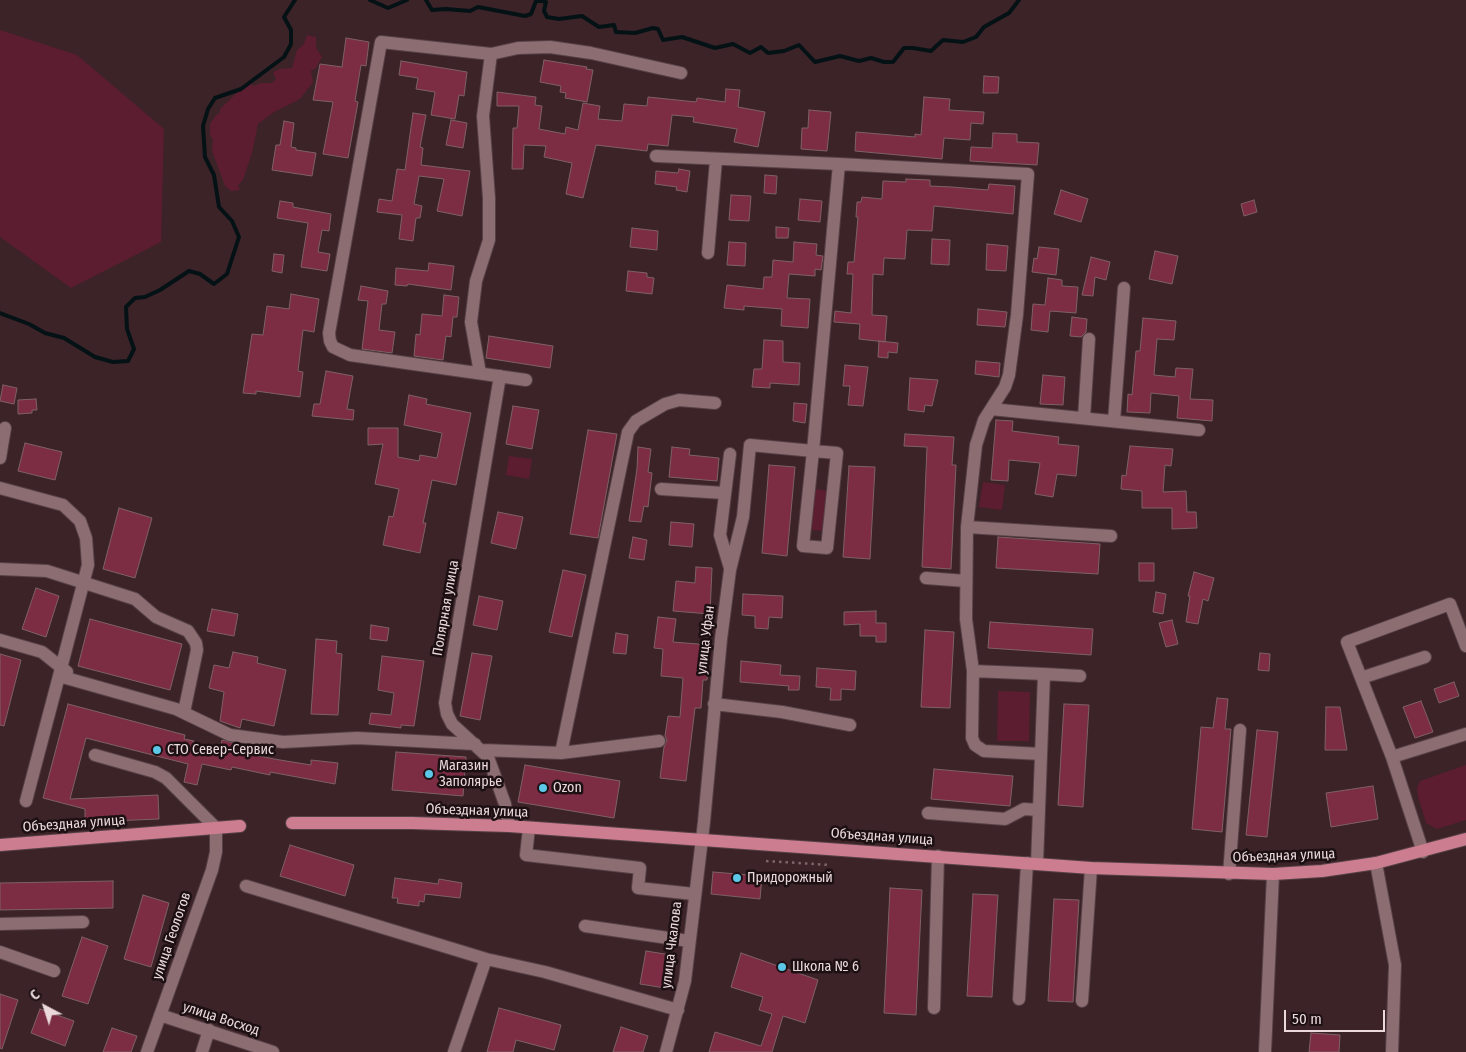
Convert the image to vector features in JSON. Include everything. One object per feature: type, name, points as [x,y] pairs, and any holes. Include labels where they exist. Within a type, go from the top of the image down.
[{"type":"main road","name":"Объездная улица","points":[[292,824],[412,823],[509,826],[1091,868],[1229,874],[1322,871],[1376,863],[1466,839]]},
{"type":"main road","name":"Объездная улица","points":[[0,845],[240,826]]},
{"type":"street","points":[[526,380],[350,355],[333,347],[328,333],[381,42],[491,54],[518,48],[550,47],[591,53],[681,73]]},
{"type":"street","points":[[480,374],[471,322],[476,281],[488,240],[489,198],[483,116],[491,54]]},
{"type":"street","points":[[656,156],[1028,174],[1017,315],[1009,375],[1005,387],[984,420],[976,445],[967,527],[966,619],[973,670],[972,738],[975,745],[984,751],[1041,754]]},
{"type":"street","points":[[708,253],[716,160]]},
{"type":"street","points":[[813,451],[837,453],[828,548],[803,546],[839,164]]},
{"type":"street","points":[[1114,421],[1124,288]]},
{"type":"street","points":[[1084,418],[1090,339]]},
{"type":"street","name":"Полярная улица","points":[[500,376],[445,703],[447,714],[452,724],[479,747],[491,764],[507,812],[509,826]]},
{"type":"street","points":[[561,753],[628,432],[636,421],[665,404],[679,400],[715,403]]},
{"type":"street","points":[[991,410],[1199,430]]},
{"type":"street","points":[[0,458],[5,428]]},
{"type":"street","name":"улица Уфан","points":[[702,841],[714,704],[730,570],[743,517],[750,444],[813,451]]},
{"type":"street","points":[[730,454],[720,535],[730,570]]},
{"type":"street","points":[[0,488],[53,501],[72,512],[80,521],[89,553],[85,583],[26,801]]},
{"type":"street","points":[[661,489],[724,493]]},
{"type":"street","points":[[967,527],[1111,536]]},
{"type":"street","points":[[0,569],[46,571],[135,599],[156,617],[188,631],[193,636],[197,650],[184,712]]},
{"type":"street","points":[[926,578],[966,581]]},
{"type":"street","points":[[1423,852],[1392,758],[1347,642],[1450,604],[1466,646]]},
{"type":"street","points":[[0,640],[42,652],[60,672],[76,681],[184,712],[230,735],[283,742],[356,738],[561,753],[659,741]]},
{"type":"street","points":[[1361,678],[1425,657]]},
{"type":"street","points":[[973,670],[1080,676]]},
{"type":"street","points":[[1019,999],[1038,810],[1044,674]]},
{"type":"street","points":[[714,704],[782,712],[850,725]]},
{"type":"street","points":[[1229,874],[1240,730]]},
{"type":"street","points":[[1392,758],[1466,734]]},
{"type":"street","points":[[95,755],[154,772],[166,778],[216,828]]},
{"type":"street","points":[[928,813],[1005,819],[1024,810],[1038,810]]},
{"type":"street","name":"улица Геологов","points":[[147,1052],[212,870],[216,852],[216,828]]},
{"type":"street","points":[[529,828],[526,855],[640,868],[638,888],[694,894]]},
{"type":"street","name":"улица Чкалова","points":[[666,1052],[685,981],[694,894],[702,841]]},
{"type":"street","points":[[934,1008],[938,856]]},
{"type":"street","points":[[1376,863],[1396,965],[1392,1052]]},
{"type":"street","points":[[1082,1001],[1091,868]]},
{"type":"street","points":[[1264,1052],[1273,874]]},
{"type":"street","points":[[246,886],[486,959],[545,972],[678,1010]]},
{"type":"street","points":[[0,924],[83,922]]},
{"type":"street","points":[[585,926],[689,941]]},
{"type":"street","points":[[0,952],[54,971]]},
{"type":"street","points":[[454,1052],[486,959]]},
{"type":"street","name":"улица Восход","points":[[160,1015],[273,1052]]},
{"type":"street","points":[[202,1052],[209,1030]]},
{"type":"path","points":[[766,860],[830,865]]},
{"type":"shaded area","points":[[0,30],[77,55],[164,129],[161,242],[71,288],[0,237]]},
{"type":"shaded area","points":[[307,35],[316,37],[316,48],[322,57],[316,68],[311,71],[313,82],[300,99],[274,112],[258,124],[252,153],[243,180],[238,185],[240,190],[231,191],[225,186],[212,151],[213,140],[210,135],[210,124],[216,115],[220,113],[220,109],[244,86],[250,83],[254,86],[260,83],[272,83],[276,79],[273,72],[292,68],[297,50],[304,44]]},
{"type":"shaded area","points":[[509,456],[532,459],[529,479],[506,475]]},
{"type":"shaded area","points":[[983,482],[1005,485],[1002,510],[979,507]]},
{"type":"shaded area","points":[[815,489],[830,491],[826,531],[811,530]]},
{"type":"shaded area","points":[[998,691],[1030,692],[1029,741],[997,741]]},
{"type":"shaded area","points":[[1466,765],[1466,820],[1437,829],[1426,823],[1417,789],[1420,781]]},
{"type":"building","points":[[346,38],[369,42],[366,66],[361,65],[355,101],[358,102],[348,158],[323,154],[333,102],[313,100],[320,64],[342,67]]},
{"type":"building","points":[[544,60],[587,67],[586,69],[593,70],[587,102],[565,98],[566,93],[560,92],[561,86],[540,82]]},
{"type":"building","points":[[401,61],[467,72],[464,96],[459,95],[455,119],[431,115],[435,92],[416,89],[418,78],[399,75]]},
{"type":"building","points":[[984,76],[999,77],[998,93],[983,93]]},
{"type":"building","points":[[726,89],[740,90],[738,107],[765,112],[758,147],[734,142],[737,129],[693,122],[694,117],[672,115],[668,146],[648,144],[647,151],[596,145],[583,198],[566,194],[572,163],[544,157],[546,146],[524,145],[523,169],[512,169],[513,128],[517,128],[519,106],[497,106],[497,92],[536,97],[535,105],[542,106],[539,129],[565,134],[566,127],[578,130],[583,103],[600,106],[598,119],[622,121],[624,104],[647,106],[648,97],[696,102],[697,98],[725,102]]},
{"type":"building","points":[[924,97],[950,99],[949,110],[984,112],[983,124],[971,123],[970,140],[944,138],[942,159],[855,151],[856,132],[915,137],[915,134],[921,135]]},
{"type":"building","points":[[809,110],[831,112],[827,151],[801,149],[802,128],[808,128]]},
{"type":"building","points":[[413,113],[426,115],[420,147],[423,148],[421,165],[470,171],[462,216],[437,211],[444,179],[419,176],[414,204],[422,206],[420,218],[416,218],[413,241],[399,239],[402,215],[377,212],[379,199],[392,201],[397,169],[405,170]]},
{"type":"building","points":[[451,120],[467,123],[463,148],[446,145]]},
{"type":"building","points":[[284,121],[294,123],[291,147],[296,148],[296,150],[316,153],[312,176],[272,170],[276,145],[280,145]]},
{"type":"building","points":[[993,133],[1017,134],[1017,142],[1039,143],[1037,165],[970,161],[971,147],[992,148]]},
{"type":"building","points":[[679,169],[690,171],[687,192],[676,190],[677,187],[655,184],[656,171],[678,173]]},
{"type":"building","points":[[765,175],[777,176],[776,194],[764,193]]},
{"type":"building","points":[[906,179],[930,180],[930,186],[988,190],[989,184],[1015,186],[1013,214],[934,206],[932,231],[907,230],[905,259],[884,258],[883,275],[873,274],[872,315],[887,316],[885,342],[859,339],[860,324],[834,322],[835,311],[851,313],[853,274],[847,274],[848,262],[854,262],[858,217],[856,217],[857,202],[861,202],[862,197],[882,199],[883,181],[906,182]]},
{"type":"building","points":[[1061,190],[1088,199],[1081,222],[1054,214]]},
{"type":"building","points":[[731,195],[751,196],[749,221],[729,220]]},
{"type":"building","points":[[800,199],[822,201],[820,222],[798,220]]},
{"type":"building","points":[[1254,200],[1257,212],[1244,216],[1241,204]]},
{"type":"building","points":[[280,201],[293,203],[293,207],[331,214],[329,231],[322,230],[318,252],[330,254],[327,271],[301,267],[308,223],[277,218]]},
{"type":"building","points":[[776,227],[789,228],[788,238],[776,238]]},
{"type":"building","points":[[632,228],[658,231],[657,250],[630,247]]},
{"type":"building","points":[[932,239],[950,240],[949,265],[931,264]]},
{"type":"building","points":[[729,242],[746,243],[745,266],[727,265]]},
{"type":"building","points":[[794,242],[817,244],[816,255],[823,256],[821,270],[815,269],[815,276],[789,274],[787,298],[810,299],[808,328],[781,326],[782,309],[744,306],[744,310],[724,308],[727,285],[763,289],[764,277],[772,277],[773,260],[793,262]]},
{"type":"building","points":[[987,244],[1008,246],[1006,271],[986,270]]},
{"type":"building","points":[[1039,247],[1059,249],[1056,275],[1032,272],[1034,258],[1037,259]]},
{"type":"building","points":[[1155,251],[1178,256],[1172,284],[1149,279]]},
{"type":"building","points":[[274,254],[284,255],[282,273],[272,271]]},
{"type":"building","points":[[1091,257],[1110,262],[1106,280],[1095,277],[1093,296],[1082,295]]},
{"type":"building","points":[[429,263],[454,266],[451,290],[408,284],[407,286],[395,285],[396,268],[428,271]]},
{"type":"building","points":[[628,271],[647,273],[647,277],[654,278],[652,294],[626,291]]},
{"type":"building","points":[[1048,278],[1062,280],[1062,286],[1078,287],[1076,313],[1050,311],[1048,332],[1031,330],[1033,304],[1045,305]]},
{"type":"building","points":[[361,286],[388,291],[386,304],[382,304],[379,330],[395,332],[392,353],[362,349],[368,301],[358,300]]},
{"type":"building","points":[[291,294],[319,299],[314,332],[303,330],[298,371],[303,372],[300,397],[256,391],[256,394],[243,393],[252,334],[263,335],[267,306],[289,309]]},
{"type":"building","points":[[444,295],[459,297],[457,317],[453,317],[451,337],[446,336],[443,360],[414,356],[416,334],[420,335],[422,314],[442,316]]},
{"type":"building","points":[[978,309],[1007,312],[1005,327],[977,325]]},
{"type":"building","points":[[1072,317],[1087,319],[1086,332],[1081,337],[1070,336]]},
{"type":"building","points":[[1143,318],[1176,321],[1174,340],[1157,339],[1154,375],[1175,377],[1176,368],[1193,369],[1190,399],[1213,400],[1212,421],[1177,418],[1179,396],[1151,393],[1150,413],[1127,412],[1128,394],[1132,395],[1136,351],[1140,351]]},
{"type":"building","points":[[489,336],[553,346],[550,368],[486,358]]},
{"type":"building","points":[[764,340],[783,341],[783,362],[800,363],[799,385],[770,383],[770,388],[752,387],[754,369],[762,369]]},
{"type":"building","points":[[879,341],[898,343],[897,353],[888,352],[888,358],[878,357]]},
{"type":"building","points":[[976,361],[1000,363],[999,377],[975,374]]},
{"type":"building","points":[[845,365],[868,367],[863,406],[848,405],[850,386],[843,386]]},
{"type":"building","points":[[326,371],[353,376],[347,409],[354,410],[353,420],[312,416],[314,404],[320,404]]},
{"type":"building","points":[[1043,375],[1065,377],[1063,405],[1040,404]]},
{"type":"building","points":[[910,378],[938,380],[932,406],[925,405],[924,412],[908,410]]},
{"type":"building","points":[[3,385],[17,388],[14,404],[0,401]]},
{"type":"building","points":[[409,395],[427,399],[426,404],[471,413],[456,485],[432,480],[423,523],[426,523],[420,553],[383,545],[389,516],[393,517],[399,489],[375,484],[383,444],[368,445],[368,428],[398,428],[398,457],[419,461],[420,455],[437,458],[442,433],[404,425]]},
{"type":"building","points":[[36,399],[37,410],[32,410],[32,413],[18,414],[18,400]]},
{"type":"building","points":[[794,403],[807,404],[805,423],[793,421]]},
{"type":"building","points":[[513,406],[539,410],[532,449],[506,444]]},
{"type":"building","points":[[996,420],[1013,421],[1012,431],[1059,437],[1058,444],[1079,446],[1076,476],[1057,474],[1053,497],[1035,494],[1040,463],[1009,460],[1008,481],[991,480]]},
{"type":"building","points":[[588,430],[617,434],[598,538],[570,534]]},
{"type":"building","points":[[905,434],[954,437],[952,465],[956,465],[951,569],[922,567],[927,447],[904,446]]},
{"type":"building","points":[[25,443],[62,452],[55,480],[18,471]]},
{"type":"building","points":[[1130,446],[1173,449],[1171,466],[1165,465],[1163,492],[1186,491],[1187,512],[1196,512],[1197,528],[1172,529],[1172,508],[1142,508],[1142,491],[1121,489],[1122,475],[1126,476]]},
{"type":"building","points":[[638,447],[651,449],[648,472],[652,473],[648,507],[644,506],[641,522],[629,521],[637,469]]},
{"type":"building","points":[[672,447],[690,449],[689,455],[719,458],[717,481],[669,477]]},
{"type":"building","points":[[769,465],[795,467],[787,556],[762,553]]},
{"type":"building","points":[[849,466],[875,467],[870,559],[843,557]]},
{"type":"building","points":[[119,508],[152,518],[135,578],[103,569]]},
{"type":"building","points":[[498,512],[523,517],[516,549],[491,543]]},
{"type":"building","points":[[671,522],[694,524],[692,547],[669,545]]},
{"type":"building","points":[[633,537],[647,540],[644,560],[629,558]]},
{"type":"building","points":[[998,537],[1100,544],[1098,574],[996,568]]},
{"type":"building","points":[[1139,563],[1154,563],[1154,581],[1139,581]]},
{"type":"building","points":[[696,567],[712,568],[710,614],[673,611],[676,581],[695,583]]},
{"type":"building","points":[[563,570],[586,575],[572,637],[549,632]]},
{"type":"building","points":[[1194,572],[1214,578],[1208,601],[1203,599],[1198,624],[1186,622],[1190,596],[1188,596]]},
{"type":"building","points":[[36,588],[59,596],[46,637],[22,629]]},
{"type":"building","points":[[1156,592],[1166,594],[1163,614],[1153,612]]},
{"type":"building","points":[[743,594],[783,596],[782,618],[769,617],[768,629],[755,628],[755,616],[742,615]]},
{"type":"building","points":[[479,596],[503,601],[497,630],[473,625]]},
{"type":"building","points":[[212,609],[238,614],[234,636],[207,631]]},
{"type":"building","points":[[876,611],[876,623],[886,623],[886,642],[876,642],[876,636],[860,636],[860,624],[844,625],[844,612]]},
{"type":"building","points":[[658,617],[676,619],[673,642],[710,645],[707,680],[703,680],[701,708],[695,708],[686,781],[660,778],[664,747],[667,740],[665,736],[668,716],[680,717],[683,678],[661,676],[663,649],[654,648]]},
{"type":"building","points":[[90,619],[182,644],[170,690],[78,666]]},
{"type":"building","points":[[1172,620],[1178,644],[1166,647],[1159,623]]},
{"type":"building","points":[[990,622],[1093,629],[1091,655],[988,648]]},
{"type":"building","points":[[371,625],[389,628],[387,641],[370,639]]},
{"type":"building","points":[[925,630],[954,632],[950,708],[921,707]]},
{"type":"building","points":[[616,633],[628,635],[626,654],[613,653]]},
{"type":"building","points":[[316,639],[337,641],[336,653],[342,654],[338,715],[311,714]]},
{"type":"building","points":[[233,652],[258,657],[257,663],[286,670],[274,726],[242,719],[240,728],[220,721],[224,692],[209,688],[214,665],[229,668]]},
{"type":"building","points":[[472,653],[492,656],[480,720],[460,716]]},
{"type":"building","points":[[1260,653],[1270,654],[1269,671],[1258,670]]},
{"type":"building","points":[[0,654],[21,660],[4,726],[0,725]]},
{"type":"building","points":[[382,656],[424,661],[414,726],[401,725],[401,728],[369,724],[371,713],[391,715],[394,693],[378,690]]},
{"type":"building","points":[[741,661],[781,665],[780,675],[800,676],[799,690],[788,690],[789,686],[740,682]]},
{"type":"building","points":[[817,668],[856,671],[855,690],[841,689],[841,700],[830,700],[831,688],[816,687]]},
{"type":"building","points":[[1454,682],[1459,696],[1439,703],[1434,689]]},
{"type":"building","points":[[1217,698],[1228,699],[1225,729],[1231,729],[1222,832],[1192,829],[1201,727],[1213,728]]},
{"type":"building","points":[[1421,701],[1433,732],[1415,738],[1403,707]]},
{"type":"building","points":[[68,704],[185,735],[184,739],[194,741],[193,743],[220,750],[222,740],[237,744],[236,751],[274,759],[311,765],[311,760],[338,763],[335,784],[270,772],[270,775],[232,767],[231,770],[202,764],[197,785],[184,782],[188,764],[86,738],[70,799],[158,795],[159,819],[85,822],[85,809],[43,798]]},
{"type":"building","points":[[1064,704],[1089,705],[1083,807],[1058,805]]},
{"type":"building","points":[[1326,707],[1340,707],[1347,750],[1325,750]]},
{"type":"building","points":[[1257,730],[1278,732],[1267,837],[1246,835]]},
{"type":"building","name":"Магазин Заполярье","points":[[396,752],[466,757],[463,796],[392,790]]},
{"type":"building","points":[[525,765],[620,781],[614,818],[518,802]]},
{"type":"building","points":[[934,769],[1013,776],[1010,806],[931,799]]},
{"type":"building","points":[[1373,786],[1378,819],[1331,827],[1326,793]]},
{"type":"building","points":[[290,845],[354,865],[345,896],[280,876]]},
{"type":"building","points":[[713,872],[762,876],[760,899],[711,894]]},
{"type":"building","points":[[395,878],[438,884],[439,879],[462,883],[460,898],[425,894],[424,902],[419,901],[419,906],[397,903],[398,898],[392,898]]},
{"type":"building","points":[[113,881],[113,908],[0,910],[0,883]]},
{"type":"building","points":[[890,888],[922,890],[916,1015],[884,1013]]},
{"type":"building","points":[[973,894],[998,895],[992,997],[967,996]]},
{"type":"building","points":[[143,895],[169,903],[151,967],[124,959]]},
{"type":"building","points":[[1054,899],[1079,900],[1073,1002],[1048,1001]]},
{"type":"building","points":[[82,937],[108,946],[88,1004],[62,996]]},
{"type":"building","points":[[646,951],[671,955],[665,988],[640,984]]},
{"type":"building","points":[[741,953],[818,980],[805,1023],[783,1016],[772,1052],[709,1052],[715,1032],[761,1046],[772,1014],[759,1010],[763,997],[731,987]]},
{"type":"building","points":[[0,994],[18,1000],[2,1049],[0,1048]]},
{"type":"building","points":[[499,1008],[561,1025],[554,1050],[516,1040],[513,1052],[487,1052]]},
{"type":"building","points":[[40,1009],[74,1021],[65,1046],[31,1033]]},
{"type":"building","points":[[621,1027],[648,1036],[643,1052],[613,1052]]},
{"type":"building","points":[[112,1028],[137,1036],[131,1052],[103,1052]]},
{"type":"building","points":[[1311,1033],[1340,1035],[1339,1052],[1309,1052]]},
{"type":"waterway","points":[[0,313],[29,324],[45,333],[64,338],[95,357],[113,362],[128,361],[134,349],[127,329],[126,307],[135,298],[145,297],[160,290],[189,271],[200,274],[214,284],[227,274],[239,237],[232,221],[219,207],[214,175],[205,157],[203,126],[208,109],[215,98],[241,89],[284,57],[291,44],[291,30],[284,17],[295,0]]},
{"type":"waterway","points":[[370,0],[388,8],[407,0]]},
{"type":"waterway","points":[[426,0],[432,10],[470,11],[478,7],[525,16],[531,14],[536,1],[542,1],[546,2],[544,11],[547,17],[559,19],[582,16],[599,27],[614,25],[616,32],[635,33],[653,28],[658,29],[663,40],[682,37],[715,48],[733,44],[750,53],[761,47],[768,53],[784,51],[799,45],[815,62],[840,56],[859,61],[871,58],[884,62],[893,62],[904,48],[931,51],[943,40],[963,42],[976,37],[984,27],[1009,13],[1019,0]]},
{"type":"place","name":"СТО Север-Сервис","points":[[157,750]]},
{"type":"place","name":"Магазин Заполярье","points":[[429,774]]},
{"type":"place","name":"Ozon","points":[[543,788]]},
{"type":"place","name":"Придорожный","points":[[737,878]]},
{"type":"place","name":"Школа № 6","points":[[782,967]]}]
